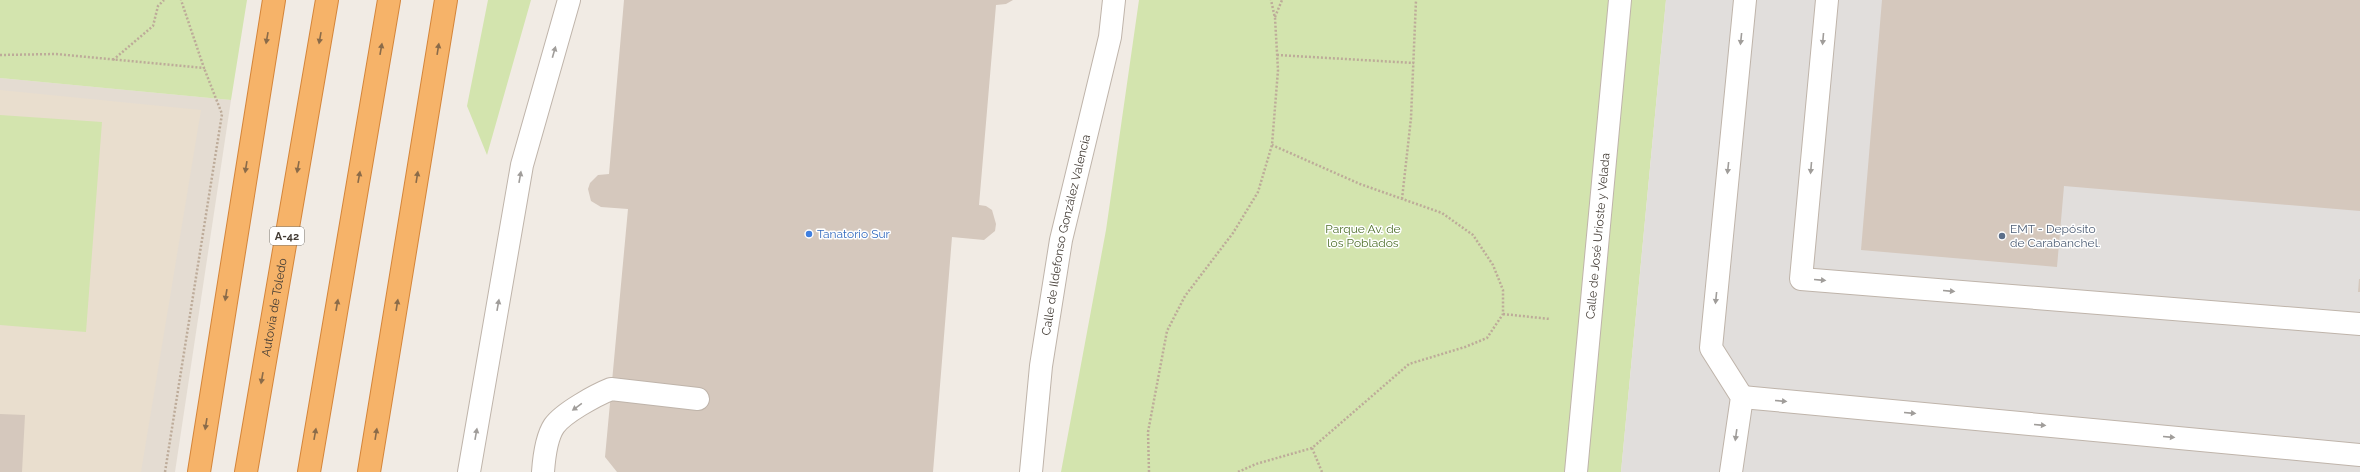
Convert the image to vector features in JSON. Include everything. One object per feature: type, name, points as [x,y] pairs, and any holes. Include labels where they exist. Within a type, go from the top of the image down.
[{"type":"highway","points":[[199,472],[274,0]]},
{"type":"highway","name":"Autovía de Toledo","points":[[246,472],[327,0]]},
{"type":"highway","points":[[309,472],[389,0]]},
{"type":"highway","points":[[369,472],[446,0]]},
{"type":"street","points":[[469,472],[522,166],[569,0]]},
{"type":"street","name":"Calle de Ildefonso González Valencia","points":[[1031,472],[1042,366],[1061,240],[1110,37],[1114,0]]},
{"type":"street","name":"Calle de José Urioste y Velada","points":[[1576,472],[1620,0]]},
{"type":"street","points":[[1731,472],[1742,397],[1710,348],[1745,0]]},
{"type":"street","points":[[1826,0],[1801,279],[2360,324]]},
{"type":"street","points":[[543,472],[544,455],[554,426],[576,408],[598,394],[611,389],[698,399]]},
{"type":"street","points":[[1742,397],[2360,455]]},
{"type":"path","points":[[112,60],[153,26],[158,6],[164,0]]},
{"type":"path","points":[[164,472],[222,114],[204,68],[181,0]]},
{"type":"path","points":[[1149,472],[1148,432],[1167,331],[1185,296],[1232,233],[1258,192],[1272,145],[1277,55],[1275,18],[1271,0]]},
{"type":"path","points":[[1275,18],[1282,0]]},
{"type":"path","points":[[1402,199],[1412,118],[1416,0]]},
{"type":"path","points":[[0,55],[56,54],[204,68]]},
{"type":"path","points":[[1277,55],[1414,63]]},
{"type":"path","points":[[1238,472],[1256,464],[1312,448],[1409,364],[1465,347],[1487,338],[1503,314],[1503,290],[1493,265],[1474,235],[1442,213],[1360,184],[1272,145]]},
{"type":"path","points":[[1503,314],[1550,320]]},
{"type":"path","points":[[1312,448],[1322,472]]},
{"type":"shaded area","name":"EMT - Depósito de Carabanchel.","points":[[1666,0],[2360,0],[2360,472],[1621,472]]},
{"type":"shaded area","points":[[0,78],[231,100],[175,472],[0,472]]},
{"type":"shaded area","points":[[0,90],[201,110],[141,472],[0,472]]},
{"type":"green space","points":[[0,0],[247,0],[231,100],[0,78]]},
{"type":"green space","points":[[488,0],[531,0],[487,155],[467,106]]},
{"type":"green space","name":"Parque Av. de los Poblados","points":[[1139,0],[1666,0],[1621,472],[1061,472],[1106,230]]},
{"type":"green space","points":[[0,115],[102,122],[86,332],[0,325]]},
{"type":"building","name":"Tanatorio Sur","points":[[624,0],[1013,0],[1006,4],[996,5],[979,205],[986,206],[992,210],[996,224],[995,231],[984,240],[952,237],[933,472],[617,472],[605,457],[628,209],[601,207],[591,201],[588,189],[590,183],[598,175],[609,174]]},
{"type":"building","points":[[1882,0],[2360,0],[2360,211],[2064,186],[2057,267],[1861,250]]},
{"type":"building","points":[[2359,279],[2360,292],[2358,292]]},
{"type":"building","points":[[0,414],[25,415],[22,472],[0,472]]},
{"type":"place","name":"Tanatorio Sur","points":[[809,234]]},
{"type":"place","name":"EMT - Depósito de Carabanchel.","points":[[2002,236]]}]
